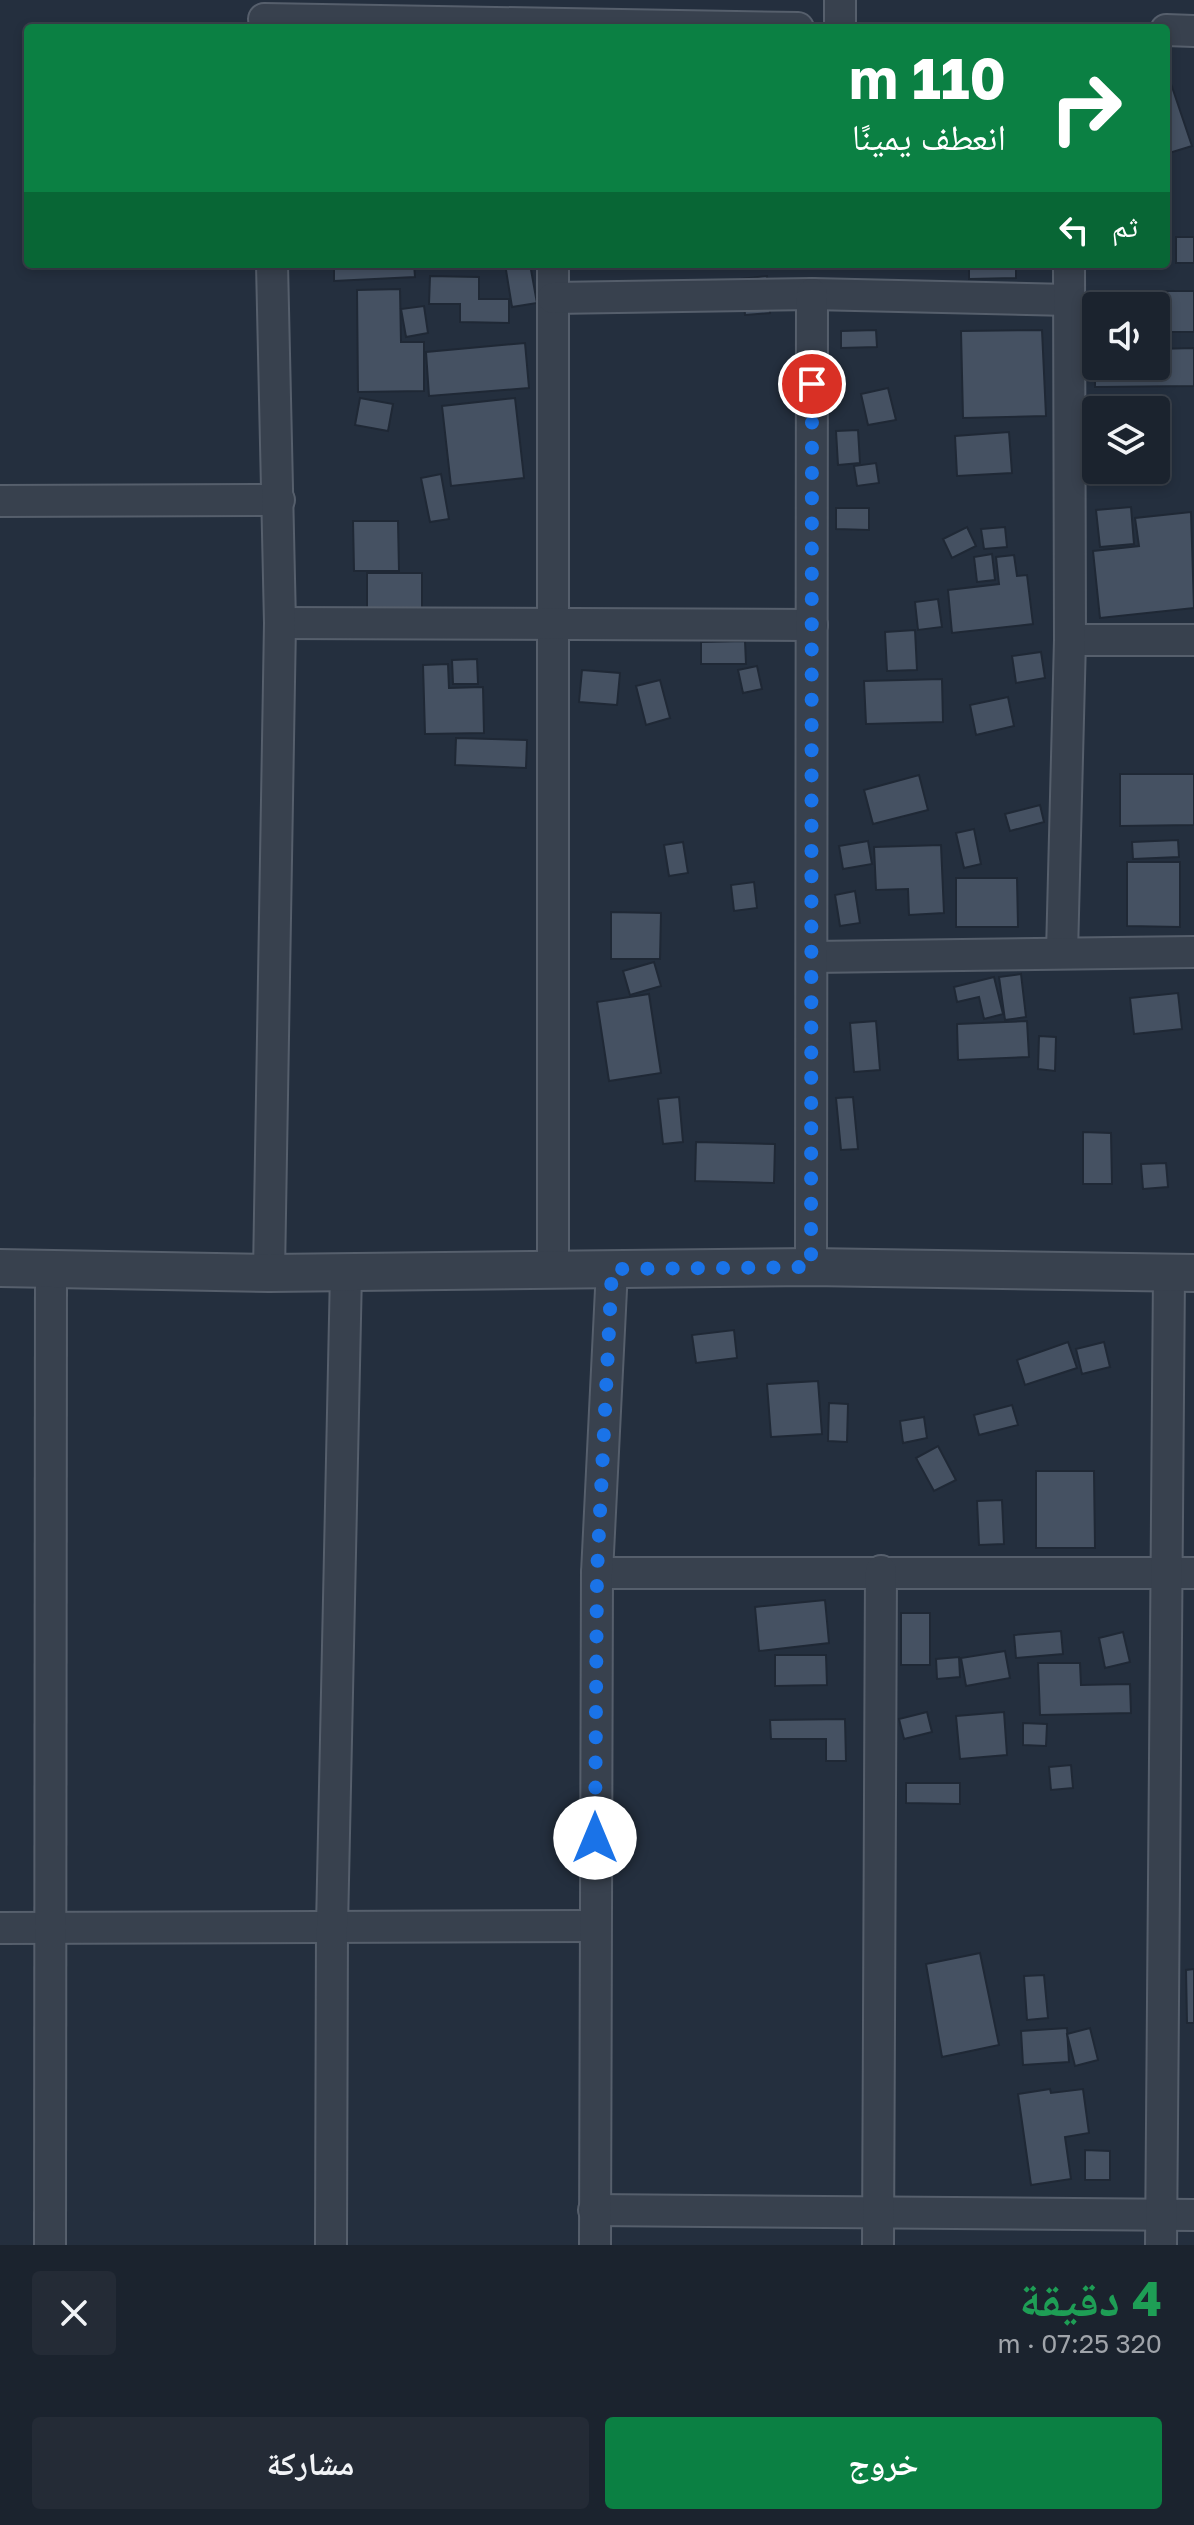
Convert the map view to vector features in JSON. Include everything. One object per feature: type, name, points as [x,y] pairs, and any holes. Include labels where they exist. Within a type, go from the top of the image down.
[{"type":"street","points":[[840,0],[840,24]]},
{"type":"street","points":[[265,16],[554,17],[709,24]]},
{"type":"street","points":[[1170,30],[1194,31]]},
{"type":"street","points":[[269,1273],[280,623],[272,268]]},
{"type":"street","points":[[553,268],[553,1269]]},
{"type":"street","points":[[1062,953],[1070,640],[1069,268]]},
{"type":"street","points":[[553,298],[812,294],[1069,300]]},
{"type":"street","points":[[811,1267],[812,294]]},
{"type":"street","points":[[0,501],[279,500]]},
{"type":"street","points":[[280,623],[812,625]]},
{"type":"street","points":[[1070,640],[1194,640]]},
{"type":"street","points":[[812,957],[1194,952]]},
{"type":"street","points":[[0,1268],[269,1273],[811,1267],[1181,1273],[1179,1573],[1161,2245]]},
{"type":"street","points":[[595,2245],[597,1573],[612,1269]]},
{"type":"street","points":[[50,2245],[51,1270]]},
{"type":"street","points":[[331,2245],[332,1927],[346,1272]]},
{"type":"street","points":[[878,2245],[881,1571]]},
{"type":"street","points":[[597,1573],[1179,1573]]},
{"type":"street","points":[[0,1928],[595,1926]]},
{"type":"street","points":[[594,2210],[1194,2215]]},
{"type":"building","points":[[1170,81],[1192,146],[1170,153]]},
{"type":"building","points":[[1176,237],[1194,237],[1194,263],[1176,263]]},
{"type":"building","points":[[334,268],[414,268],[415,277],[334,281]]},
{"type":"building","points":[[506,268],[531,268],[537,303],[512,307]]},
{"type":"building","points":[[969,268],[1016,268],[1016,278],[969,279]]},
{"type":"building","points":[[430,276],[479,277],[479,299],[509,299],[509,323],[460,322],[460,304],[429,304]]},
{"type":"building","points":[[767,276],[770,313],[745,315],[742,279]]},
{"type":"building","points":[[400,289],[401,342],[424,342],[424,391],[358,392],[357,290]]},
{"type":"building","points":[[1194,291],[1194,332],[1170,332],[1170,292],[1099,292]]},
{"type":"building","points":[[424,306],[428,333],[406,337],[401,309]]},
{"type":"building","points":[[876,330],[877,347],[841,348],[841,331]]},
{"type":"building","points":[[1042,330],[1046,416],[963,418],[961,331]]},
{"type":"building","points":[[525,343],[529,388],[429,396],[426,352]]},
{"type":"building","points":[[1194,348],[1194,386],[1095,387],[1095,380],[1170,380],[1170,349]]},
{"type":"building","points":[[888,388],[896,420],[868,425],[861,394]]},
{"type":"building","points":[[360,398],[393,404],[388,431],[355,425]]},
{"type":"building","points":[[515,398],[524,478],[451,486],[442,406]]},
{"type":"building","points":[[858,430],[860,463],[838,465],[836,431]]},
{"type":"building","points":[[1009,432],[1012,473],[957,476],[955,436]]},
{"type":"building","points":[[876,463],[879,483],[857,486],[854,466]]},
{"type":"building","points":[[441,474],[449,519],[430,522],[421,478]]},
{"type":"building","points":[[1131,507],[1134,544],[1100,547],[1096,510]]},
{"type":"building","points":[[836,508],[869,508],[869,530],[836,529]]},
{"type":"building","points":[[1191,512],[1194,608],[1100,618],[1093,551],[1139,546],[1135,518]]},
{"type":"building","points":[[353,521],[398,521],[399,571],[354,571]]},
{"type":"building","points":[[967,527],[976,546],[952,558],[943,539]]},
{"type":"building","points":[[1005,527],[1007,547],[984,549],[981,529]]},
{"type":"building","points":[[992,554],[995,580],[977,582],[974,557]]},
{"type":"building","points":[[1014,555],[1017,576],[1027,575],[1033,624],[952,633],[948,590],[999,584],[996,557]]},
{"type":"building","points":[[367,573],[422,573],[422,610],[367,611]]},
{"type":"building","points":[[938,599],[942,627],[918,630],[915,602]]},
{"type":"building","points":[[915,630],[917,670],[887,671],[885,632]]},
{"type":"building","points":[[745,641],[746,664],[701,664],[701,642]]},
{"type":"building","points":[[1041,652],[1045,678],[1016,683],[1012,656]]},
{"type":"building","points":[[477,659],[478,684],[453,684],[452,660]]},
{"type":"building","points":[[448,664],[449,688],[483,687],[484,733],[425,734],[423,665]]},
{"type":"building","points":[[757,666],[762,689],[743,693],[738,670]]},
{"type":"building","points":[[582,670],[620,673],[617,705],[579,702]]},
{"type":"building","points":[[942,679],[943,722],[866,724],[864,681]]},
{"type":"building","points":[[660,680],[670,718],[646,725],[636,686]]},
{"type":"building","points":[[1008,697],[1014,726],[976,735],[970,705]]},
{"type":"building","points":[[456,738],[527,740],[526,768],[455,765]]},
{"type":"building","points":[[1120,774],[1194,774],[1194,825],[1120,826]]},
{"type":"building","points":[[919,775],[928,810],[873,824],[864,790]]},
{"type":"building","points":[[1040,805],[1044,822],[1010,831],[1005,814]]},
{"type":"building","points":[[974,829],[981,864],[964,868],[956,833]]},
{"type":"building","points":[[1178,840],[1179,857],[1133,859],[1132,842]]},
{"type":"building","points":[[868,841],[872,864],[843,869],[839,846]]},
{"type":"building","points":[[683,842],[688,873],[669,876],[664,845]]},
{"type":"building","points":[[941,845],[944,913],[909,915],[908,889],[876,890],[874,847]]},
{"type":"building","points":[[1127,862],[1180,862],[1180,927],[1127,926]]},
{"type":"building","points":[[956,878],[1017,878],[1018,927],[956,927]]},
{"type":"building","points":[[754,882],[757,908],[734,911],[731,885]]},
{"type":"building","points":[[855,891],[860,923],[840,926],[835,895]]},
{"type":"building","points":[[611,912],[661,913],[660,959],[611,959]]},
{"type":"building","points":[[654,962],[661,986],[630,995],[623,971]]},
{"type":"building","points":[[1021,974],[1026,1017],[1005,1020],[999,977]]},
{"type":"building","points":[[994,977],[1003,1014],[984,1019],[979,997],[957,1002],[954,987]]},
{"type":"building","points":[[1178,993],[1182,1029],[1134,1034],[1130,998]]},
{"type":"building","points":[[649,994],[661,1073],[609,1081],[597,1002]]},
{"type":"building","points":[[876,1021],[880,1070],[854,1072],[850,1023]]},
{"type":"building","points":[[1027,1021],[1029,1057],[958,1060],[957,1024]]},
{"type":"building","points":[[1039,1036],[1056,1037],[1055,1071],[1038,1069]]},
{"type":"building","points":[[679,1097],[683,1142],[663,1144],[658,1099]]},
{"type":"building","points":[[853,1097],[858,1149],[841,1150],[836,1098]]},
{"type":"building","points":[[1083,1132],[1111,1133],[1112,1184],[1083,1184]]},
{"type":"building","points":[[696,1142],[775,1144],[774,1183],[695,1181]]},
{"type":"building","points":[[1166,1163],[1168,1187],[1143,1189],[1141,1164]]},
{"type":"building","points":[[734,1330],[737,1358],[696,1363],[692,1335]]},
{"type":"building","points":[[1068,1342],[1077,1368],[1025,1385],[1017,1360]]},
{"type":"building","points":[[1104,1342],[1110,1367],[1082,1374],[1076,1349]]},
{"type":"building","points":[[818,1381],[822,1434],[771,1437],[767,1384]]},
{"type":"building","points":[[829,1403],[848,1404],[847,1442],[828,1441]]},
{"type":"building","points":[[1012,1405],[1018,1425],[979,1435],[974,1415]]},
{"type":"building","points":[[924,1417],[927,1438],[903,1443],[900,1421]]},
{"type":"building","points":[[938,1446],[956,1480],[934,1491],[916,1458]]},
{"type":"building","points":[[1036,1471],[1094,1471],[1095,1548],[1036,1548]]},
{"type":"building","points":[[1002,1500],[1004,1544],[979,1545],[977,1501]]},
{"type":"building","points":[[825,1600],[829,1643],[759,1651],[755,1607]]},
{"type":"building","points":[[901,1613],[930,1613],[930,1665],[901,1665]]},
{"type":"building","points":[[1061,1631],[1063,1654],[1016,1658],[1014,1635]]},
{"type":"building","points":[[1123,1632],[1130,1662],[1105,1668],[1099,1638]]},
{"type":"building","points":[[1005,1651],[1010,1678],[966,1686],[961,1658]]},
{"type":"building","points":[[775,1655],[826,1655],[827,1685],[775,1686]]},
{"type":"building","points":[[959,1657],[960,1677],[937,1679],[936,1659]]},
{"type":"building","points":[[1038,1663],[1080,1663],[1081,1685],[1130,1684],[1131,1713],[1040,1715]]},
{"type":"building","points":[[927,1712],[932,1732],[904,1739],[899,1719]]},
{"type":"building","points":[[1004,1712],[1007,1755],[960,1759],[956,1716]]},
{"type":"building","points":[[845,1719],[846,1761],[826,1761],[826,1739],[771,1739],[770,1720]]},
{"type":"building","points":[[1023,1723],[1047,1724],[1046,1746],[1023,1745]]},
{"type":"building","points":[[1071,1765],[1073,1788],[1051,1790],[1049,1767]]},
{"type":"building","points":[[906,1783],[960,1783],[960,1804],[906,1803]]},
{"type":"building","points":[[980,1953],[999,2045],[942,2057],[926,1964]]},
{"type":"building","points":[[1194,1969],[1194,2023],[1187,2023],[1186,1970]]},
{"type":"building","points":[[1044,1975],[1048,2018],[1027,2020],[1024,1976]]},
{"type":"building","points":[[1067,2028],[1069,2062],[1023,2065],[1021,2031]]},
{"type":"building","points":[[1090,2028],[1098,2060],[1075,2066],[1067,2034]]},
{"type":"building","points":[[1050,2089],[1051,2093],[1083,2089],[1089,2133],[1065,2137],[1071,2179],[1031,2185],[1018,2094]]},
{"type":"building","points":[[1085,2150],[1110,2151],[1110,2180],[1085,2180]]},
{"type":"route","points":[[595,1838],[597,1573],[612,1269],[811,1267],[812,384]]}]
